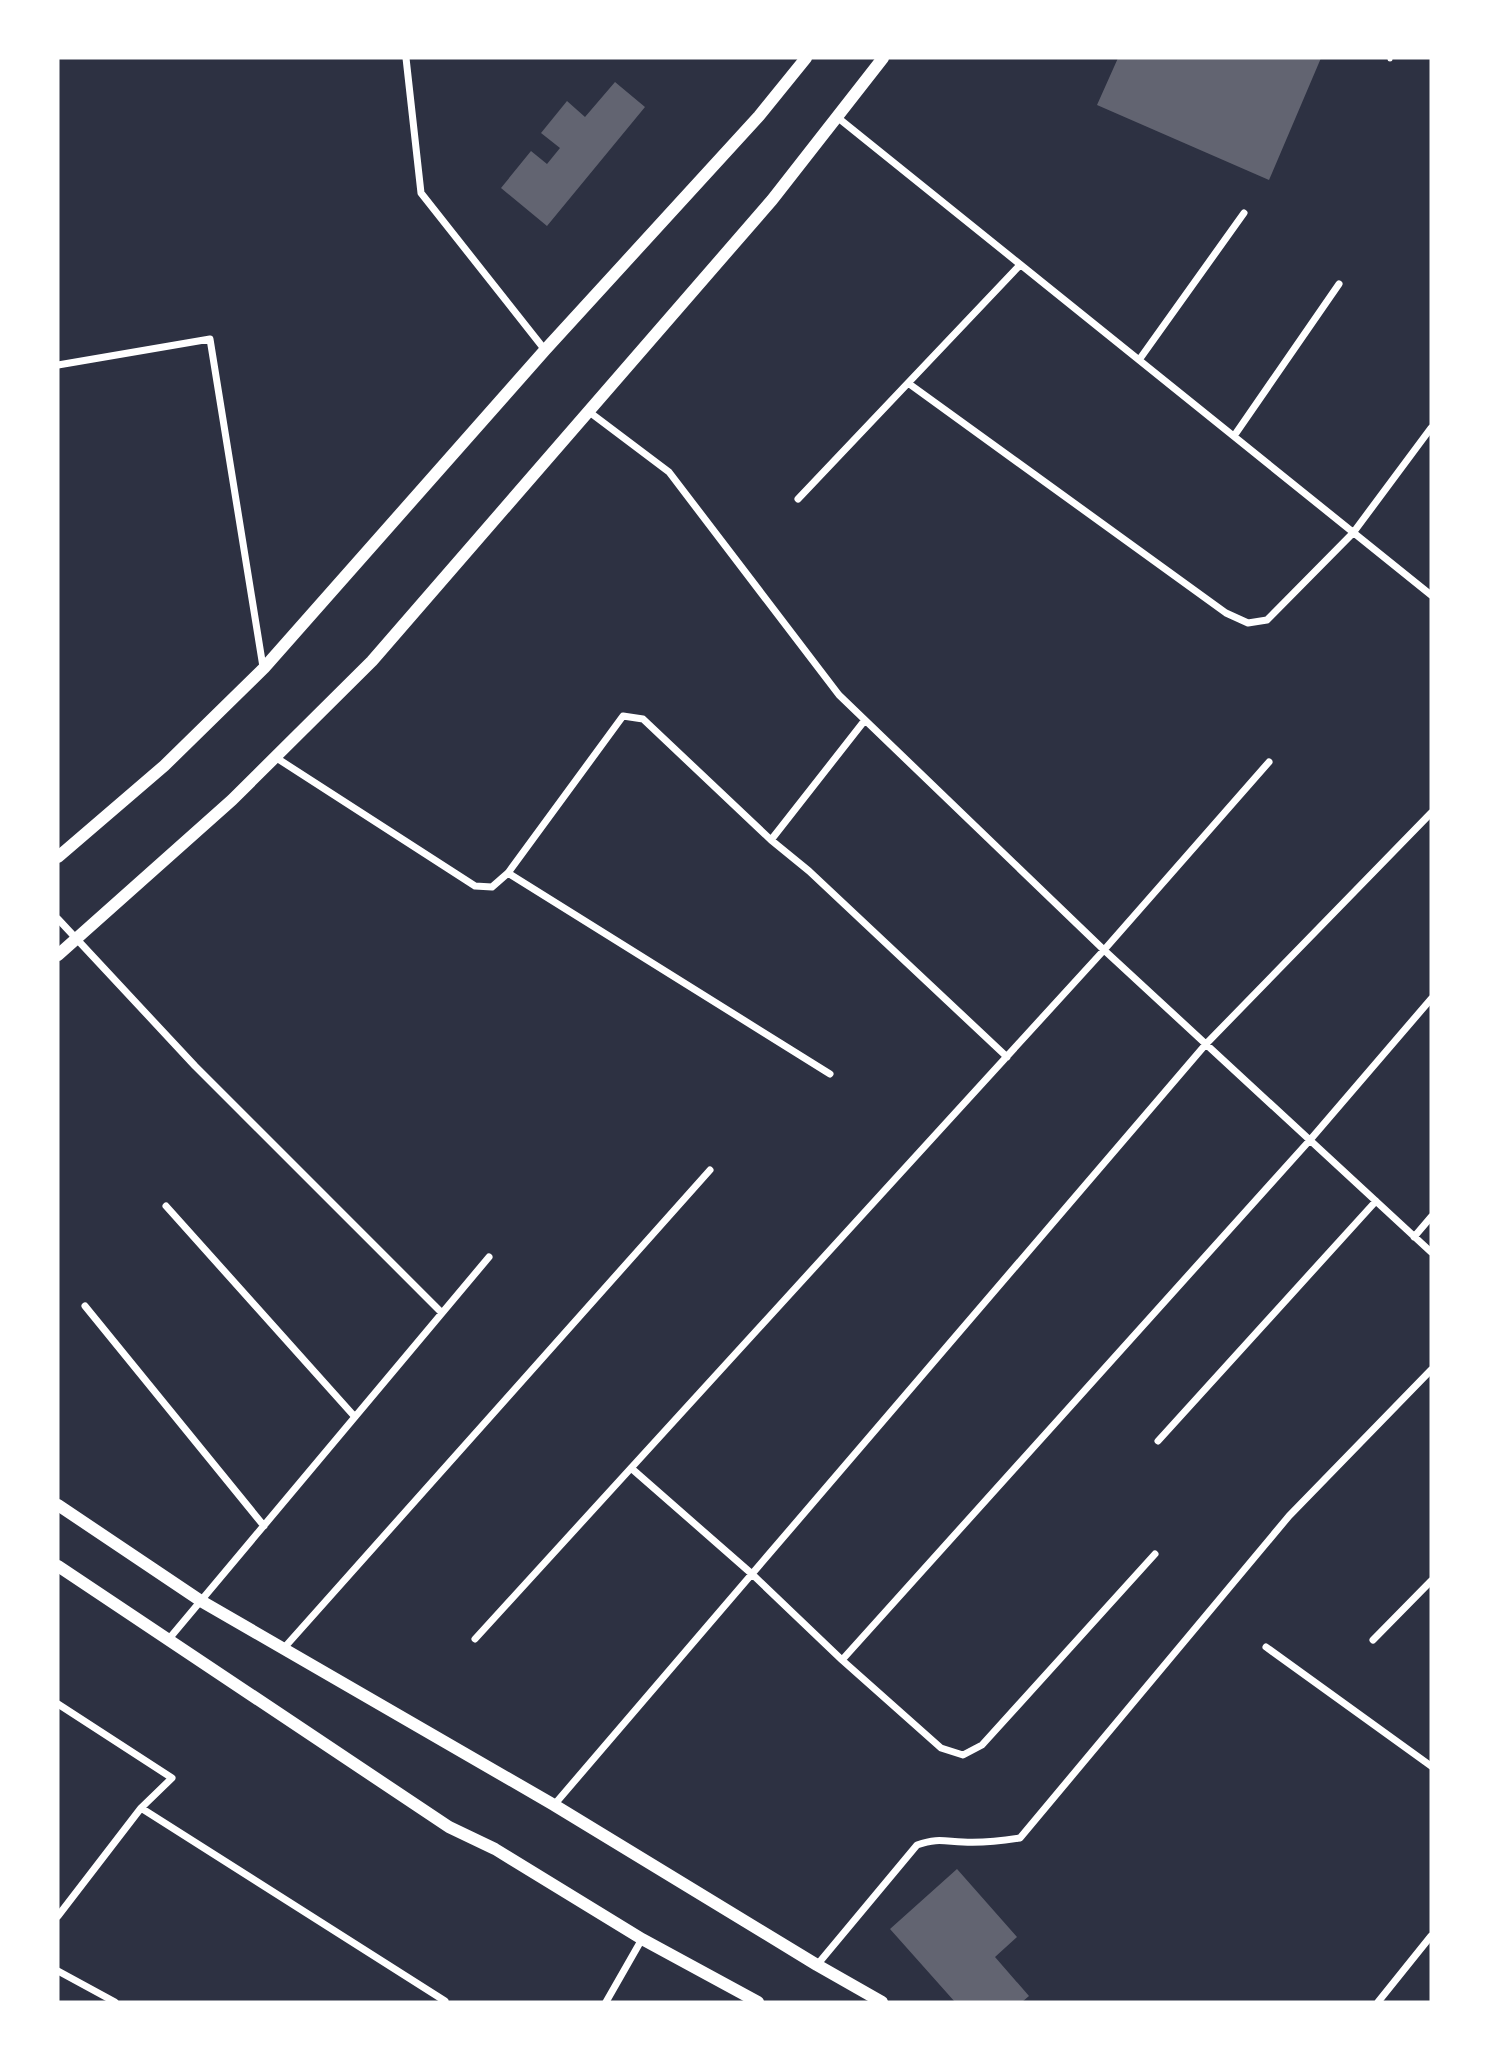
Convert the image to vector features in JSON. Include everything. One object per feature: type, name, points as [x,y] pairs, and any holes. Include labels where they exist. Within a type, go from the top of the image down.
[{"type":"street","points":[[406,58],[421,193],[545,350]]},
{"type":"street","points":[[58,857],[164,765],[264,668],[545,350],[759,116],[806,58]]},
{"type":"street","points":[[58,955],[232,800],[372,661],[772,200],[883,58]]},
{"type":"street","points":[[837,117],[1431,595]]},
{"type":"street","points":[[1139,360],[1244,213]]},
{"type":"street","points":[[798,499],[1020,264]]},
{"type":"street","points":[[1234,436],[1339,284]]},
{"type":"street","points":[[58,365],[210,339],[264,668]]},
{"type":"street","points":[[908,383],[1226,613],[1248,623],[1267,620],[1353,533],[1431,428]]},
{"type":"street","points":[[588,411],[669,472],[839,695],[1104,950],[1431,1252]]},
{"type":"street","points":[[275,757],[475,886],[492,887],[508,873],[623,716],[643,719],[1007,1057]]},
{"type":"street","points":[[771,840],[865,720]]},
{"type":"street","points":[[475,1639],[1104,950],[1269,762]]},
{"type":"street","points":[[554,1805],[1206,1044],[1431,813]]},
{"type":"street","points":[[508,873],[830,1074]]},
{"type":"street","points":[[58,919],[195,1066],[442,1312]]},
{"type":"street","points":[[842,1660],[1310,1140],[1431,999]]},
{"type":"street","points":[[284,1648],[710,1170]]},
{"type":"street","points":[[1158,1441],[1376,1201]]},
{"type":"street","points":[[166,1206],[355,1417]]},
{"type":"street","points":[[1414,1237],[1431,1217]]},
{"type":"street","points":[[168,1640],[489,1256]]},
{"type":"street","points":[[85,1306],[264,1526]]},
{"type":"street","points":[[817,1965],[917,1845],[934,1839],[975,1842],[1020,1838],[1289,1517],[1431,1370]]},
{"type":"street","points":[[631,1468],[752,1574],[842,1660],[941,1748],[963,1755],[982,1745],[1154,1554]]},
{"type":"street","points":[[58,1505],[201,1601],[554,1805],[817,1965],[883,2002]]},
{"type":"street","points":[[58,1566],[449,1827],[495,1849],[642,1939],[758,2002]]},
{"type":"street","points":[[1373,1640],[1431,1581]]},
{"type":"street","points":[[1266,1647],[1431,1766]]},
{"type":"street","points":[[58,1704],[173,1778],[141,1808],[58,1916]]},
{"type":"street","points":[[141,1808],[445,2001]]},
{"type":"street","points":[[1378,2002],[1431,1936]]},
{"type":"street","points":[[606,2002],[642,1939]]},
{"type":"street","points":[[58,1970],[115,2002]]},
{"type":"building","points":[[1118,58],[1321,58],[1269,180],[1097,105]]},
{"type":"building","points":[[615,82],[645,107],[547,226],[501,188],[531,151],[547,164],[560,148],[541,133],[567,101],[585,117]]},
{"type":"building","points":[[957,1869],[1017,1937],[995,1957],[1029,1996],[1022,2002],[955,2002],[890,1929]]}]
